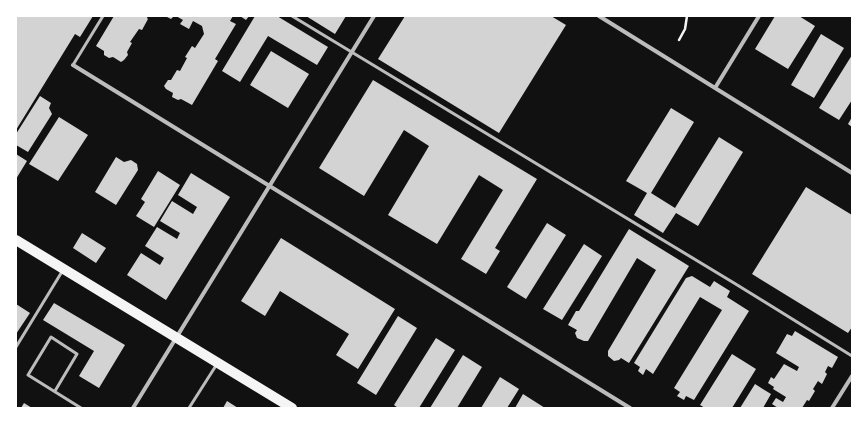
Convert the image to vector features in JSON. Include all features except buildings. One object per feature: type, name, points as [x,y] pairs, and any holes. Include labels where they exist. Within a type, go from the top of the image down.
[{"type":"main road","points":[[16,240],[292,408]]},
{"type":"street","points":[[133,408],[374,16]]},
{"type":"street","points":[[599,16],[852,173]]},
{"type":"street","points":[[714,88],[759,16]]},
{"type":"street","points":[[73,65],[630,408]]},
{"type":"street","points":[[832,408],[852,376]]},
{"type":"lane","points":[[73,65],[103,16]]},
{"type":"lane","points":[[292,16],[852,356]]},
{"type":"lane","points":[[16,347],[64,269]]},
{"type":"lane","points":[[55,391],[77,354],[51,337],[28,374],[81,408]]},
{"type":"lane","points":[[189,408],[217,363]]},
{"type":"path","points":[[678,40],[685,29],[687,16]]}]
